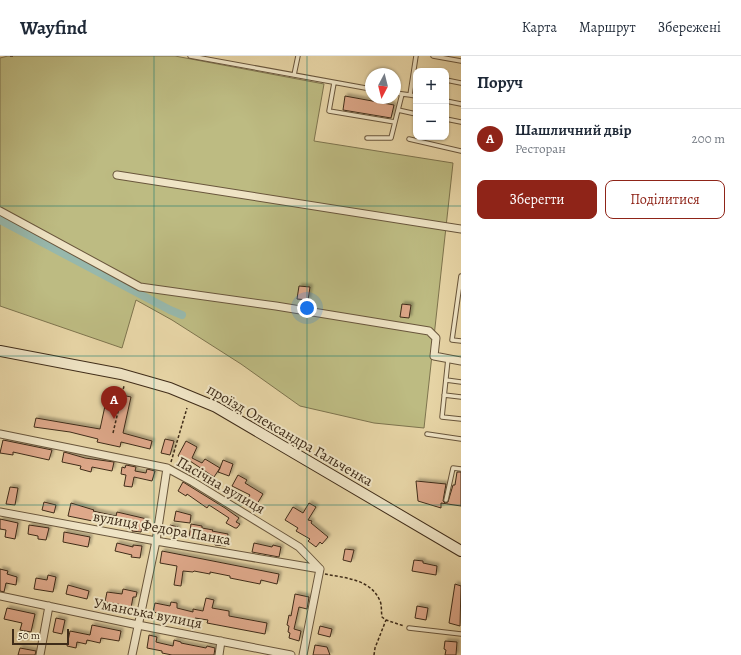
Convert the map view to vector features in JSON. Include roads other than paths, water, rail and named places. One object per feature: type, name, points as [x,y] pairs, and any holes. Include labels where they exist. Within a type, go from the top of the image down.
[{"type":"main road","name":"проїзд Олександра Гальченка","points":[[0,352],[121,374],[170,388],[216,407],[461,551]]},
{"type":"street","points":[[117,176],[461,229]]},
{"type":"street","points":[[0,211],[140,287],[276,306],[429,331],[436,338],[434,356],[461,361]]},
{"type":"street","name":"Пасічна вулиця","points":[[0,434],[167,468],[193,482],[299,547],[320,571]]},
{"type":"street","points":[[132,655],[156,541],[167,468]]},
{"type":"street","name":"вулиця Федора Панка","points":[[0,512],[320,571]]},
{"type":"street","points":[[303,655],[320,571]]},
{"type":"street","name":"Уманська вулиця","points":[[0,596],[291,655]]},
{"type":"street","points":[[40,655],[49,606]]},
{"type":"street","points":[[219,655],[221,641]]},
{"type":"lane","points":[[190,56],[365,88]]},
{"type":"lane","points":[[294,75],[298,56]]},
{"type":"lane","points":[[415,68],[416,56]]},
{"type":"lane","points":[[433,56],[461,61]]},
{"type":"lane","points":[[449,81],[461,83]]},
{"type":"lane","points":[[334,83],[329,111],[395,122]]},
{"type":"lane","points":[[410,95],[413,83]]},
{"type":"lane","points":[[367,138],[391,138],[402,94],[413,96]]},
{"type":"lane","points":[[449,102],[461,104]]},
{"type":"lane","points":[[398,110],[413,113]]},
{"type":"lane","points":[[449,120],[461,122]]},
{"type":"lane","points":[[409,139],[461,151]]},
{"type":"lane","points":[[461,276],[452,340],[461,341]]},
{"type":"lane","points":[[448,359],[442,417],[461,420]]},
{"type":"lane","points":[[446,380],[461,382]]},
{"type":"lane","points":[[444,395],[461,397]]},
{"type":"lane","points":[[427,434],[461,439]]},
{"type":"lane","points":[[446,500],[453,468],[461,469]]},
{"type":"lane","points":[[409,628],[461,634]]},
{"type":"waterway","points":[[0,220],[182,315]]},
{"type":"place","name":"Шашличний двір","points":[[114,419]]}]
